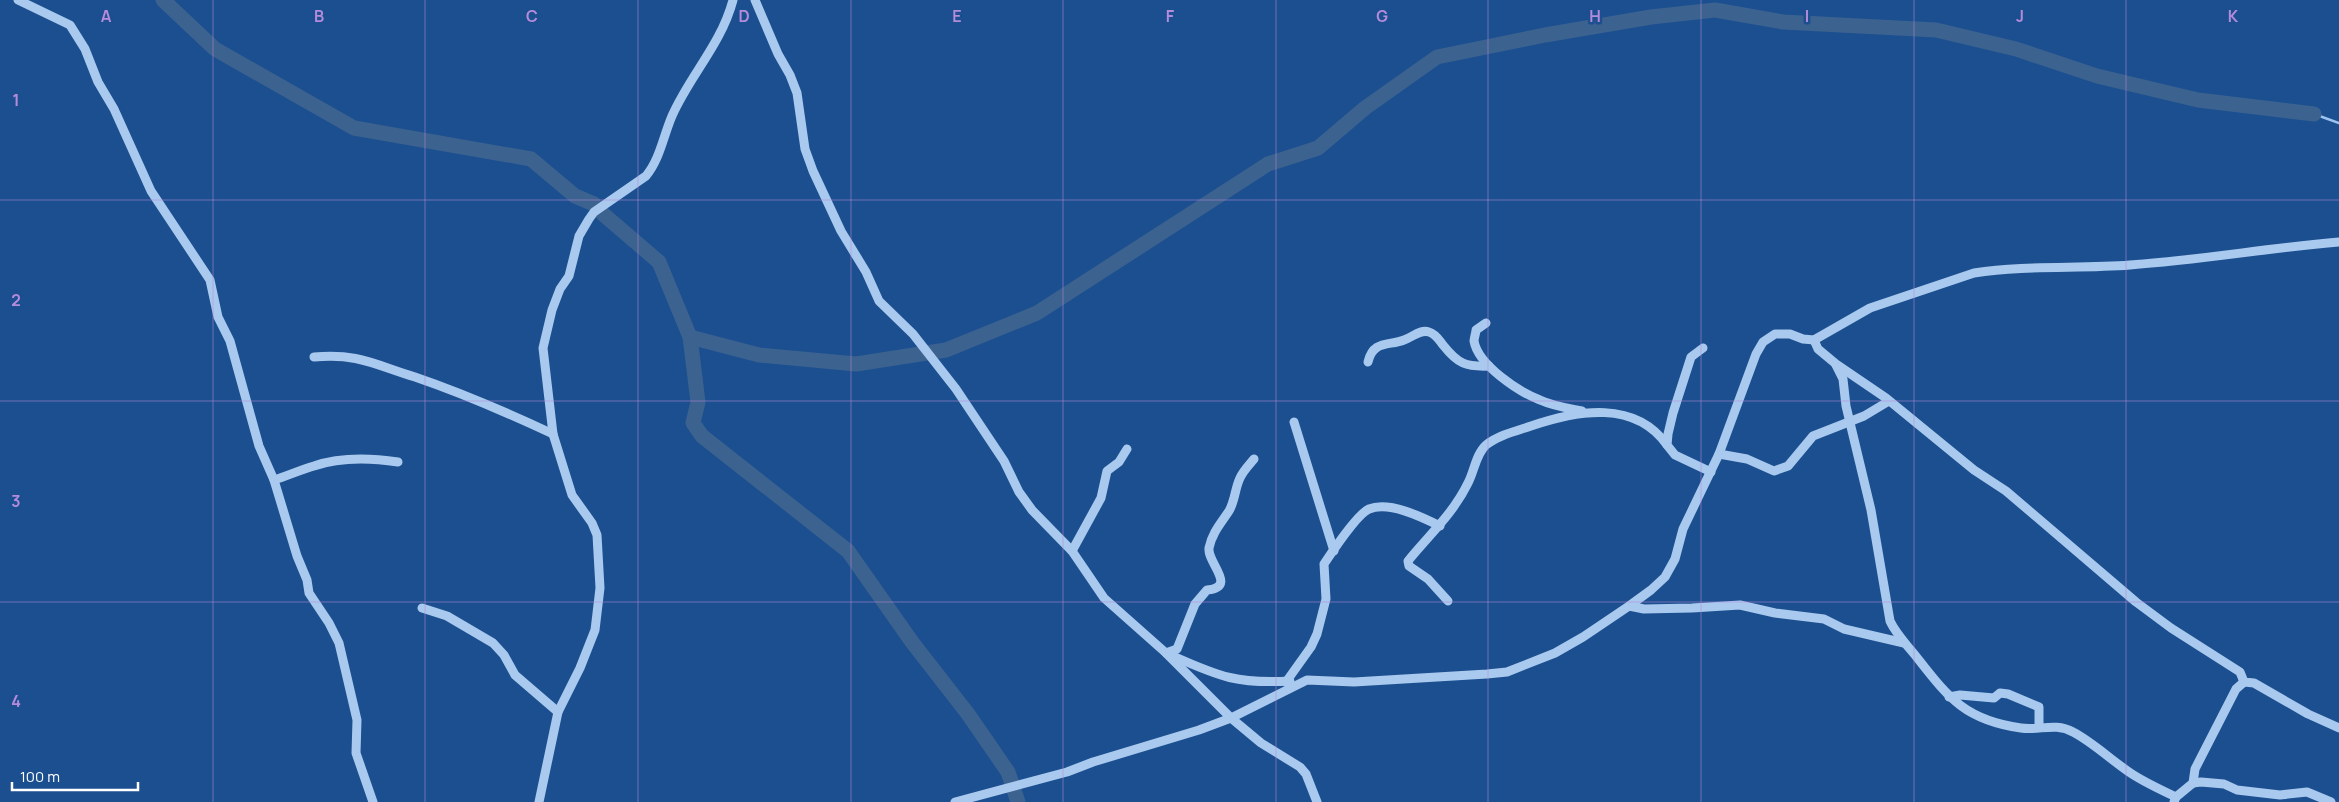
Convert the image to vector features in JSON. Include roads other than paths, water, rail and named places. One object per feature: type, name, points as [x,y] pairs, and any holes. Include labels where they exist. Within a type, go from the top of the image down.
[{"type":"street","points":[[18,0],[70,25],[85,49],[98,82],[114,109],[151,190],[210,280],[218,317],[230,342],[259,446],[274,480],[297,556],[307,580],[309,593],[340,643],[357,720],[356,753],[373,802]]},
{"type":"street","points":[[539,802],[558,712],[583,662],[595,630],[600,588],[597,535],[592,523],[572,495],[553,434],[543,348],[552,310],[560,289],[569,276],[579,236],[594,212],[646,176],[652,168],[672,116],[720,35],[733,0]]},
{"type":"street","points":[[755,0],[797,93],[805,149],[813,171],[841,231],[866,272],[879,301],[913,334],[950,382],[1004,461],[1019,492],[1032,510],[1072,552],[1104,598],[1166,653],[1231,718],[1270,750],[1300,767],[1306,774],[1317,802]]},
{"type":"street","points":[[1166,653],[1212,674],[1233,680],[1286,682],[1307,680],[1383,681],[1506,672],[1555,653],[1583,637],[1652,590],[1670,570],[1683,529],[1712,472],[1756,354],[1763,342],[1775,334],[1790,334],[1803,339],[1814,340],[1870,308],[1974,273],[2190,260],[2280,247],[2339,242]]},
{"type":"street","points":[[1486,322],[1476,330],[1474,341],[1480,354],[1489,366],[1516,387],[1538,400],[1587,412]]},
{"type":"street","points":[[1368,362],[1370,354],[1380,345],[1404,341],[1420,332],[1428,331],[1436,336],[1458,362],[1470,367],[1489,366]]},
{"type":"street","points":[[1814,340],[1818,349],[1836,364],[1889,401],[1974,470],[2010,495],[2136,602],[2171,628],[2240,672],[2244,682]]},
{"type":"street","points":[[1667,446],[1673,413],[1691,357],[1703,348]]},
{"type":"street","points":[[314,357],[342,356],[368,360],[497,408],[553,434]]},
{"type":"street","points":[[1836,364],[1843,379],[1850,423],[1871,510],[1890,621],[1904,643],[1949,697],[1968,712],[1994,722],[2022,728],[2060,726],[2073,731],[2132,774],[2175,799],[2193,783],[2201,782],[2224,784],[2237,790],[2280,795],[2306,792],[2331,802]]},
{"type":"street","points":[[1719,454],[1748,459],[1774,471],[1788,466],[1813,436],[1850,423],[1889,401]]},
{"type":"street","points":[[1448,601],[1428,579],[1409,566],[1408,561],[1440,526],[1459,501],[1485,446],[1504,434],[1558,417],[1587,412],[1606,412],[1628,416],[1648,426],[1660,435],[1675,455],[1712,472]]},
{"type":"street","points":[[1294,422],[1334,550]]},
{"type":"street","points":[[1072,552],[1101,498],[1107,471],[1119,462],[1127,449]]},
{"type":"street","points":[[274,480],[314,465],[342,460],[377,459],[398,462]]},
{"type":"street","points":[[1166,653],[1177,649],[1195,604],[1207,590],[1214,589],[1222,578],[1209,557],[1209,548],[1215,530],[1229,512],[1240,478],[1254,459]]},
{"type":"street","points":[[1286,682],[1311,647],[1317,634],[1326,598],[1324,564],[1367,510],[1380,507],[1397,509],[1418,515],[1440,526]]},
{"type":"street","points":[[1629,606],[1644,609],[1740,605],[1775,613],[1824,618],[1844,629],[1904,643]]},
{"type":"street","points":[[422,608],[447,616],[493,643],[504,655],[515,674],[558,712]]},
{"type":"street","points":[[955,802],[1000,792],[1022,783],[1067,772],[1092,762],[1199,730],[1231,718],[1307,680]]},
{"type":"street","points":[[2193,783],[2192,778],[2200,760],[2236,689],[2244,682],[2254,683],[2308,714],[2339,728]]},
{"type":"street","points":[[1949,697],[1960,695],[1994,698],[2000,693],[2008,694],[2039,707],[2038,727]]},
{"type":"waterway","points":[[163,0],[215,49],[354,128],[531,159],[575,196],[594,204]]},
{"type":"waterway","points":[[690,337],[759,355],[856,364],[946,350],[1037,313],[1268,164],[1318,148],[1365,108],[1437,57],[1545,35],[1651,17],[1715,10],[1783,22],[1936,30],[2016,49],[2097,76],[2198,100],[2314,114]]},
{"type":"waterway","points":[[2314,114],[2339,123]]},
{"type":"waterway","points":[[603,214],[659,262],[690,337],[698,402],[693,423],[702,436],[848,551],[912,642],[968,714],[1008,772],[1018,802]]}]
